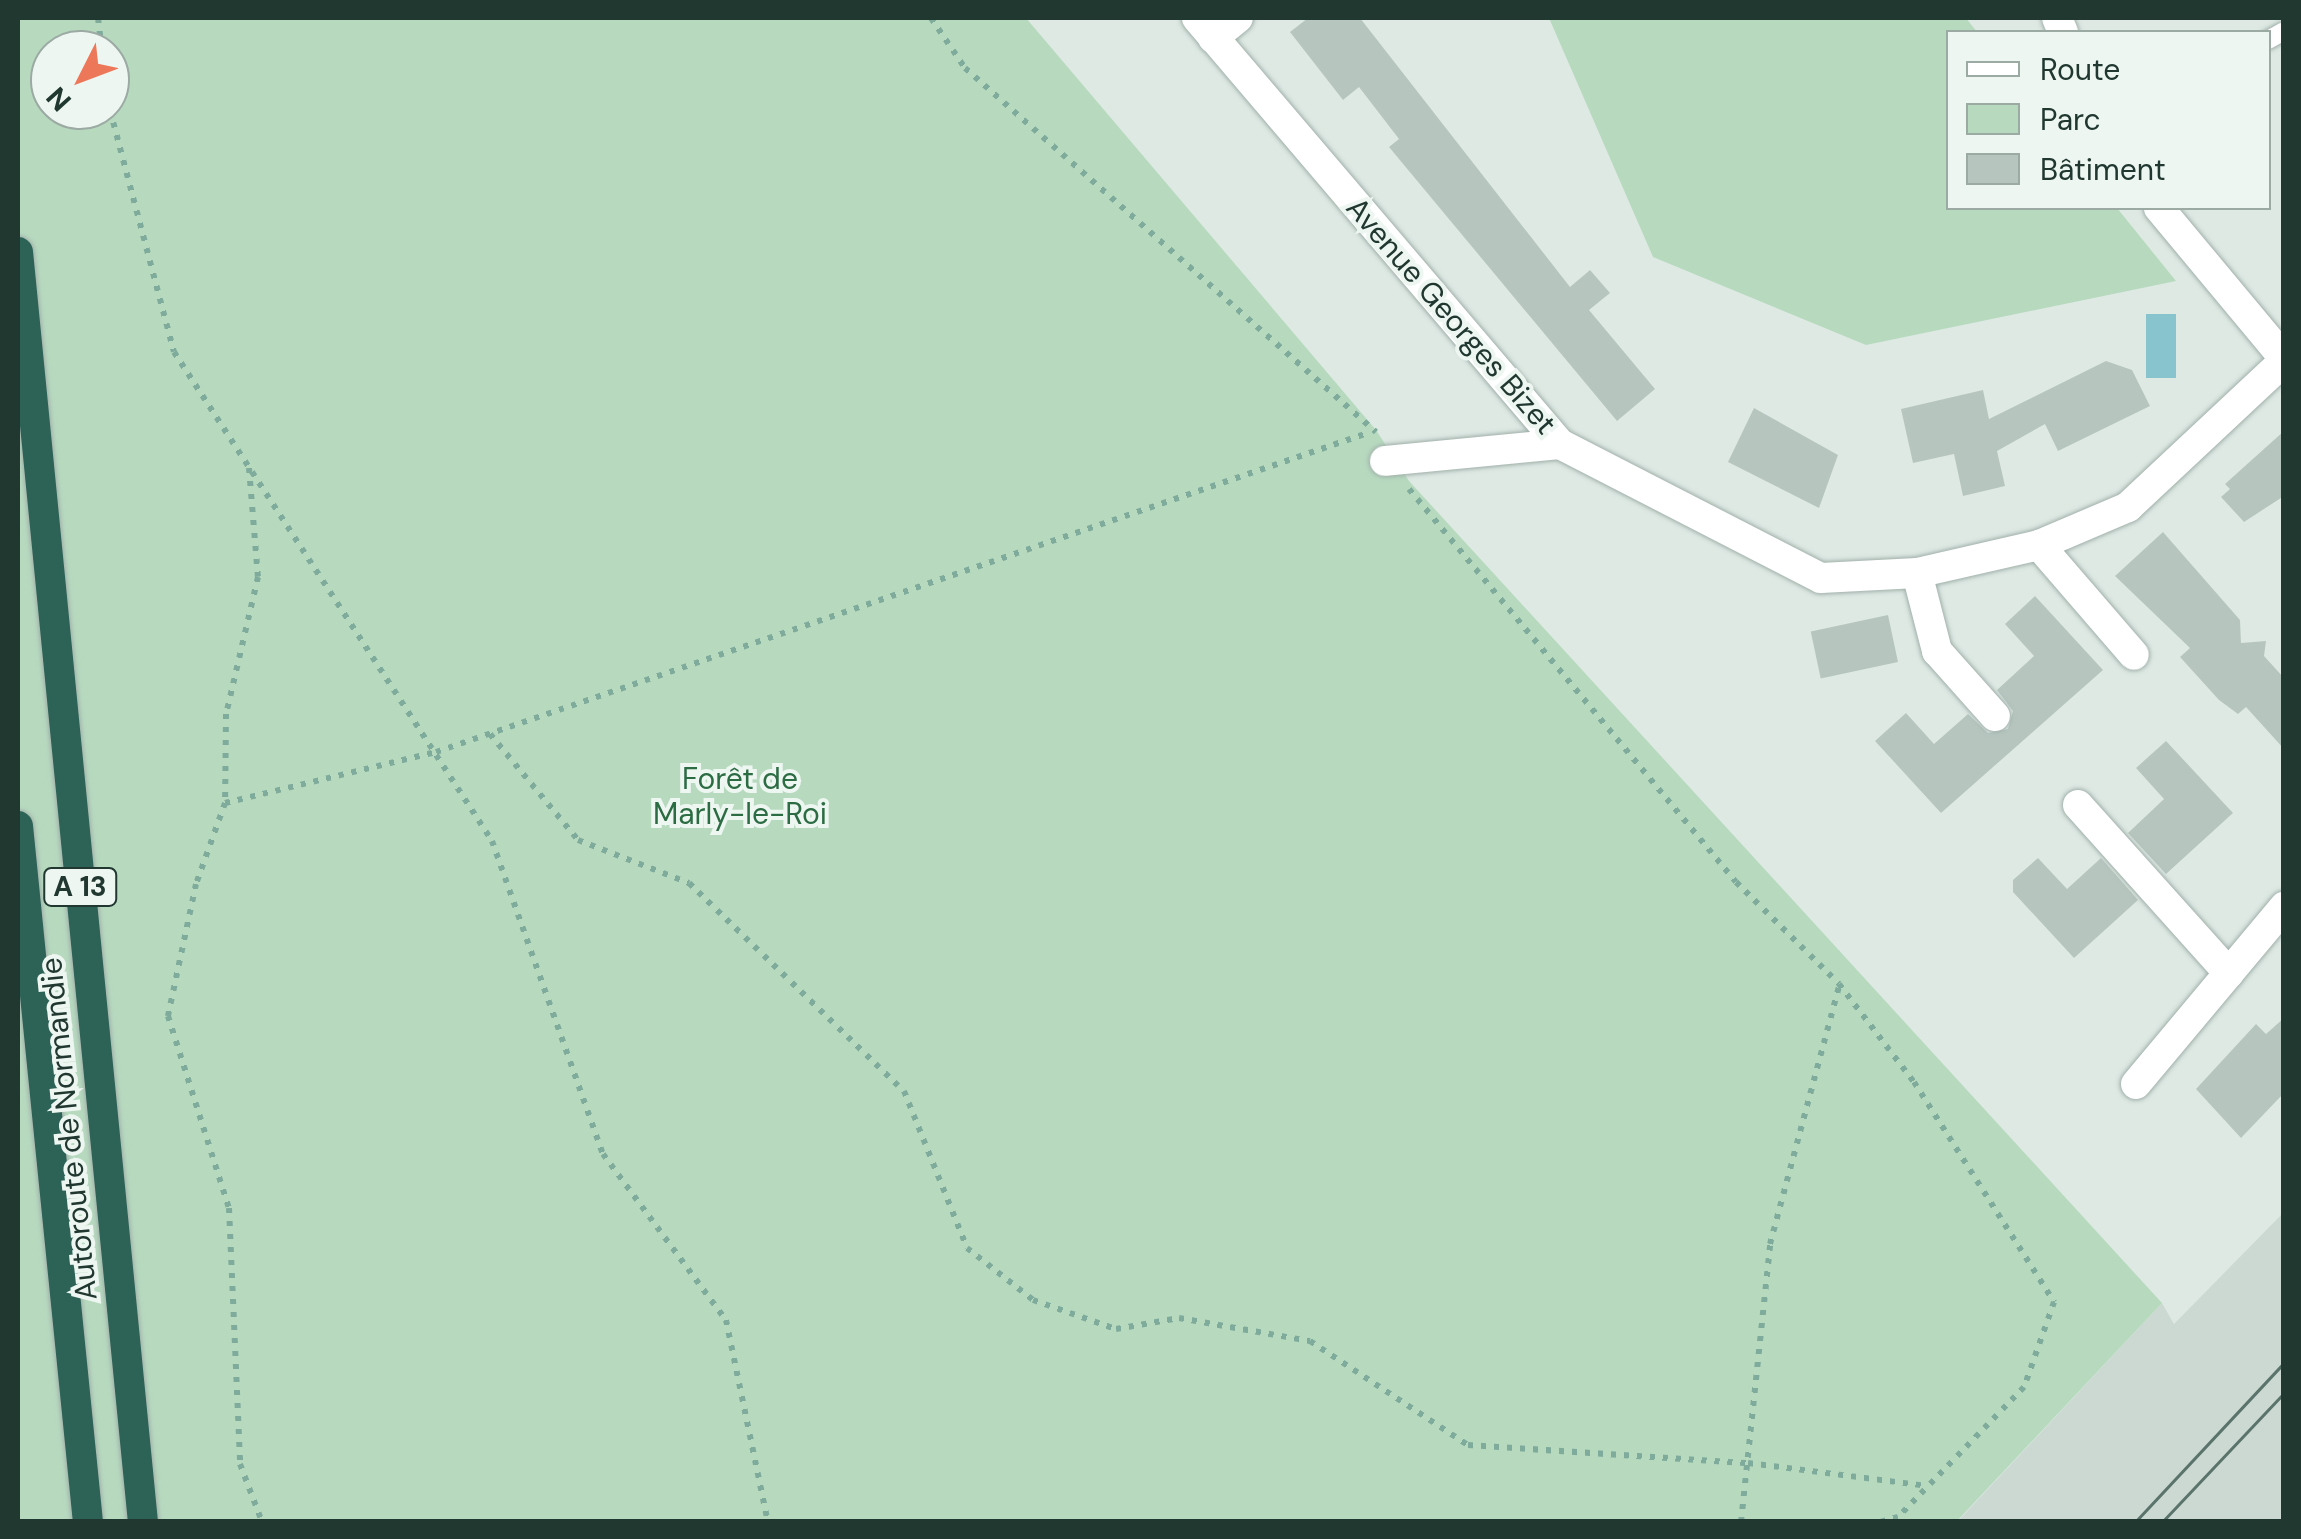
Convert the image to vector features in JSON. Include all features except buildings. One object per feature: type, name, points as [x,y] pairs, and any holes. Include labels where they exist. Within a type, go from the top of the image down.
[{"type":"highway","name":"Autoroute de Normandie","points":[[18,252],[143,1522]]},
{"type":"highway","name":"Autoroute de Normandie","points":[[18,826],[88,1522]]},
{"type":"street","points":[[1205,28],[1238,18]]},
{"type":"street","name":"Avenue Georges Bizet","points":[[1205,28],[1560,444],[1821,578],[1918,573],[2039,545],[2128,507],[2284,360]]},
{"type":"street","points":[[2161,210],[2284,360]]},
{"type":"street","points":[[1385,461],[1560,444]]},
{"type":"street","points":[[2039,545],[2134,656]]},
{"type":"street","points":[[1918,573],[1937,650],[1995,716]]},
{"type":"street","points":[[2078,805],[2229,972]]},
{"type":"street","points":[[2136,1084],[2284,906]]},
{"type":"path","points":[[931,18],[965,68],[1376,430],[1385,461],[1736,882],[1840,984],[1914,1082],[2054,1302],[2024,1387],[1898,1517],[1882,1522]]},
{"type":"path","points":[[115,130],[174,352],[492,840],[603,1154],[726,1320],[768,1522]]},
{"type":"path","points":[[225,803],[436,752],[1376,430]]},
{"type":"path","points":[[248,466],[258,577],[226,714],[225,803],[196,884],[168,1016],[230,1208],[240,1464],[262,1522]]},
{"type":"path","points":[[490,734],[578,840],[689,883],[904,1090],[967,1248],[1033,1300],[1116,1330],[1179,1318],[1310,1342],[1468,1445],[1748,1463],[1928,1486]]},
{"type":"path","points":[[1741,1522],[1770,1244],[1840,984]]},
{"type":"shaded area","points":[[2283,1213],[2283,1521],[1957,1522],[2162,1303],[2174,1324]]},
{"type":"green space","name":"Forêt de Marly-le-Roi","points":[[18,18],[1026,18],[1376,430],[1409,481],[2162,1303],[1957,1521],[18,1521]]},
{"type":"green space","points":[[1549,18],[1966,18],[1975,30],[1946,30],[1946,210],[2119,210],[2176,281],[1866,345],[1653,257]]},
{"type":"water","points":[[2146,314],[2176,314],[2176,378],[2146,378]]},
{"type":"tram line","points":[[2135,1522],[2284,1363]]},
{"type":"tram line","points":[[2162,1522],[2284,1393]]}]
